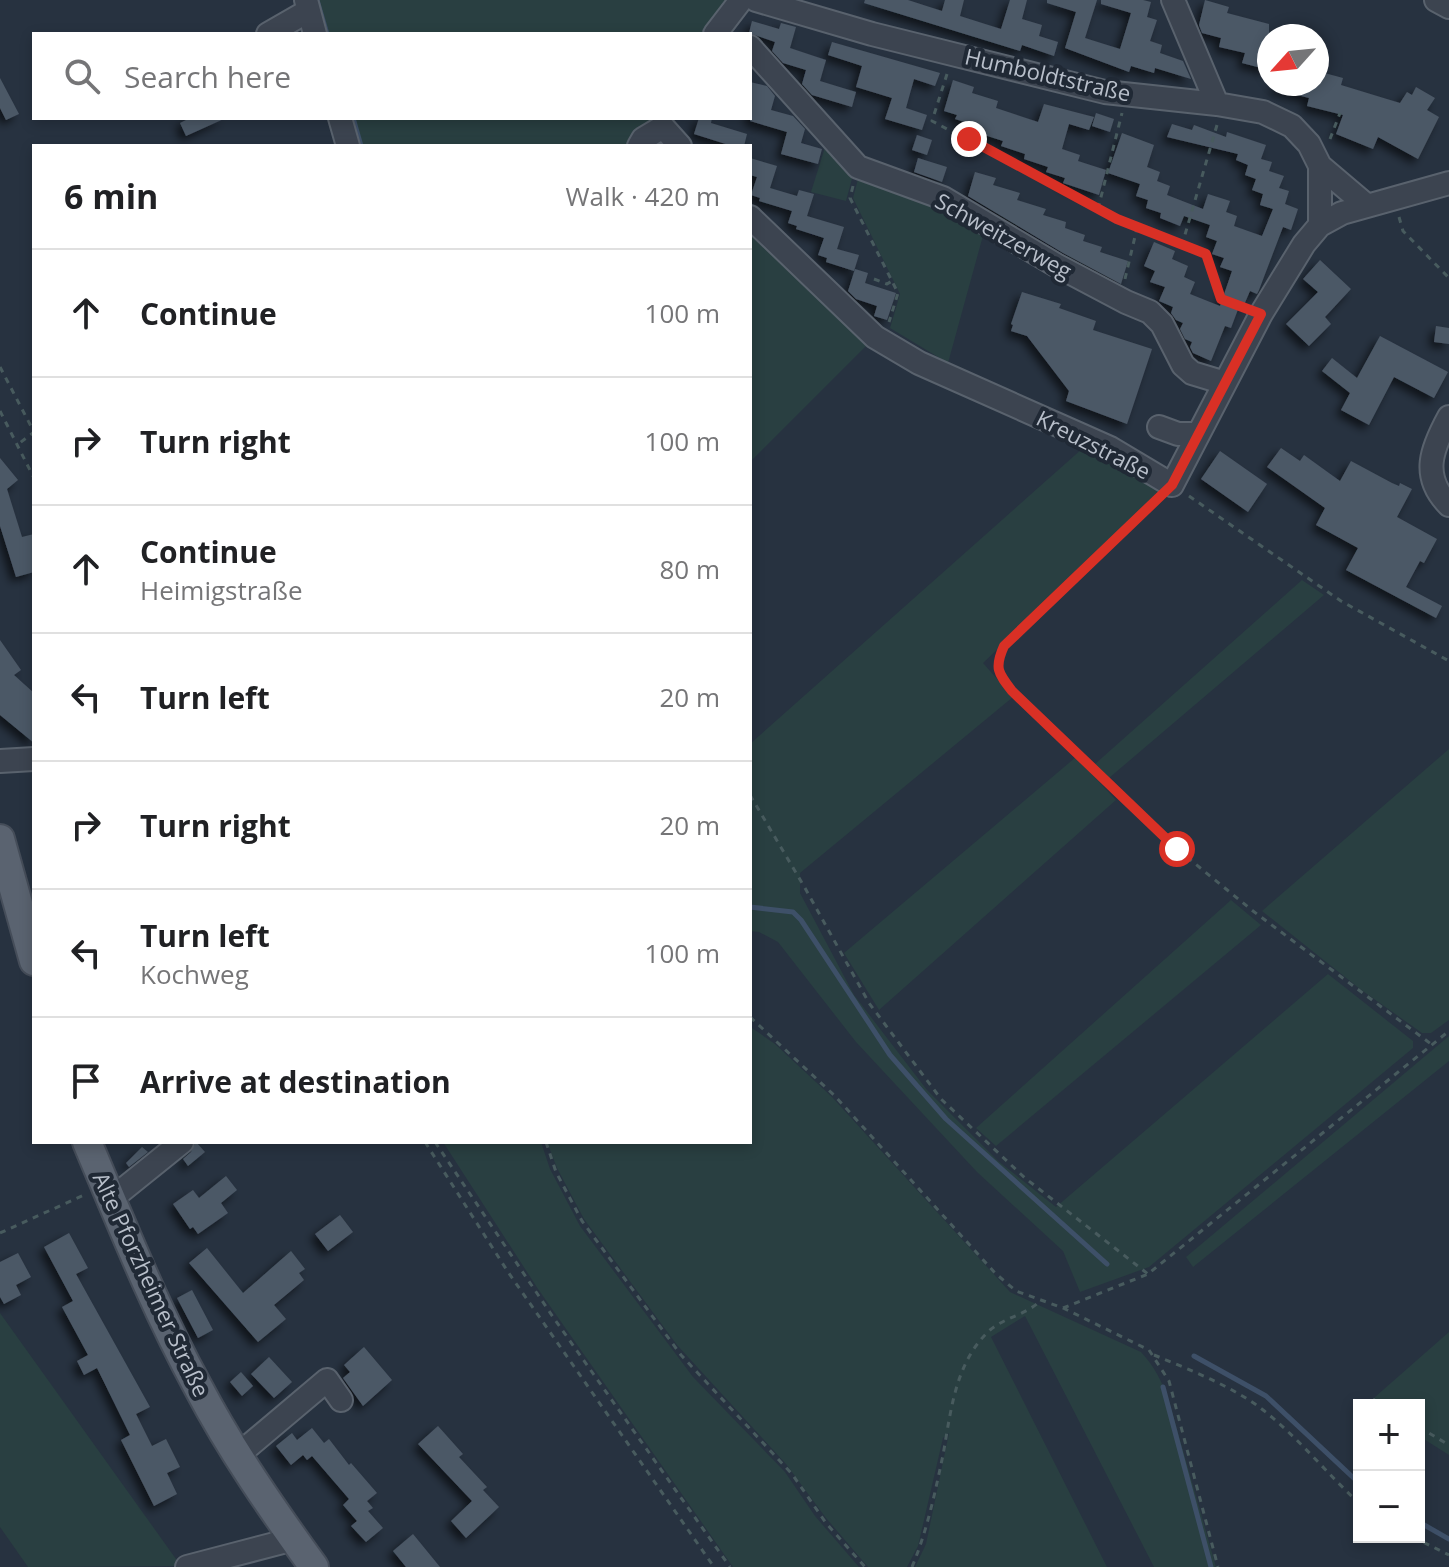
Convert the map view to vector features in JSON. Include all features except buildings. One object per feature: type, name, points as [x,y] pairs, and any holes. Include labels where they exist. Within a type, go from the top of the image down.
[{"type":"main road","points":[[0,839],[32,954]]},
{"type":"main road","name":"Alte Pforzheimer Straße","points":[[99,1171],[174,1341],[238,1455],[314,1567]]},
{"type":"street","name":"Humboldtstraße","points":[[756,0],[872,34],[1105,92],[1220,105],[1277,117],[1292,126],[1317,160],[1366,205]]},
{"type":"street","points":[[1173,0],[1220,105]]},
{"type":"street","points":[[1436,0],[1449,7]]},
{"type":"street","points":[[271,32],[307,5],[314,32]]},
{"type":"street","name":"Schweitzerweg","points":[[752,49],[858,167],[943,198],[1056,265],[1150,312],[1162,324],[1183,365],[1192,373],[1225,383]]},
{"type":"street","points":[[341,120],[347,144]]},
{"type":"street","points":[[640,144],[664,122],[679,144]]},
{"type":"street","points":[[1317,160],[1320,225]]},
{"type":"street","points":[[1172,485],[1261,314],[1304,244],[1320,225],[1366,205],[1449,183]]},
{"type":"street","name":"Kreuzstraße","points":[[752,219],[875,337],[919,363],[967,377],[1110,448],[1172,485]]},
{"type":"street","points":[[1449,417],[1430,456],[1433,479],[1440,496],[1449,505]]},
{"type":"street","points":[[1159,427],[1178,434],[1197,434]]},
{"type":"street","points":[[0,761],[32,759]]},
{"type":"street","points":[[99,1171],[176,1144]]},
{"type":"street","points":[[238,1455],[327,1380],[341,1400]]},
{"type":"street","points":[[187,1567],[294,1539]]},
{"type":"path","points":[[954,53],[932,121],[1137,228],[1206,254],[1221,299],[1261,314]]},
{"type":"path","points":[[1098,209],[1127,93]]},
{"type":"path","points":[[1182,245],[1220,105]]},
{"type":"path","points":[[1317,160],[1328,144],[1340,113]]},
{"type":"path","points":[[858,167],[850,198],[898,293],[883,342]]},
{"type":"path","points":[[1395,198],[1403,231],[1449,278]]},
{"type":"path","points":[[1124,273],[1137,228]]},
{"type":"path","points":[[874,279],[887,284],[892,281]]},
{"type":"path","points":[[0,367],[32,428]]},
{"type":"path","points":[[0,411],[32,474]]},
{"type":"path","points":[[0,427],[5,420]]},
{"type":"path","points":[[17,445],[32,434]]},
{"type":"path","points":[[1172,485],[1004,646],[998,659],[999,674],[1012,691],[1177,849],[1253,911],[1431,1044]]},
{"type":"path","name":"Kreuzstraße","points":[[1172,485],[1341,601],[1449,661]]},
{"type":"path","points":[[752,798],[869,1003],[941,1099],[1025,1178],[1148,1274]]},
{"type":"path","points":[[752,1019],[844,1106],[995,1273],[1016,1291],[1063,1308],[1255,1404],[1298,1441],[1353,1497]]},
{"type":"path","points":[[1063,1308],[1148,1274],[1449,1031]]},
{"type":"path","points":[[426,1144],[508,1272],[714,1567]]},
{"type":"path","points":[[436,1144],[553,1317],[730,1567]]},
{"type":"path","points":[[547,1144],[556,1172],[582,1221],[681,1355],[792,1474],[826,1523],[865,1567]]},
{"type":"path","points":[[0,1233],[71,1203],[99,1171]]},
{"type":"path","points":[[912,1567],[932,1504],[958,1382],[973,1350],[991,1330],[1039,1301]]},
{"type":"path","points":[[1154,1355],[1169,1381],[1218,1567]]},
{"type":"path","points":[[1425,1431],[1449,1445]]},
{"type":"path","points":[[1425,1543],[1449,1555]]},
{"type":"green space","points":[[308,0],[728,0],[708,32],[316,32]]},
{"type":"green space","points":[[345,120],[652,120],[637,144],[351,144]]},
{"type":"green space","points":[[826,144],[853,175],[846,201],[811,192]]},
{"type":"green space","points":[[858,179],[933,204],[984,232],[948,363],[890,328],[900,294],[853,198]]},
{"type":"green space","points":[[752,232],[868,344],[752,460]]},
{"type":"green space","points":[[1083,448],[1159,485],[1157,497],[983,663],[1013,697],[800,873],[800,893],[854,995],[927,1090],[998,1161],[1056,1207],[1328,974],[1413,1041],[1413,1048],[1149,1267],[1080,1292],[1063,1251],[977,1172],[856,1042],[778,942],[752,931],[752,742]]},
{"type":"green space","points":[[1302,580],[1324,595],[1109,778],[1095,764]]},
{"type":"green space","points":[[1449,749],[1449,1020],[1431,1033],[1422,1033],[1360,989],[1262,911]]},
{"type":"green space","points":[[1076,757],[1116,800],[879,1010],[844,953]]},
{"type":"green space","points":[[1231,900],[1261,925],[996,1146],[976,1128]]},
{"type":"green space","points":[[752,1028],[775,1044],[832,1097],[1010,1292],[1141,1352],[1158,1375],[1169,1401],[1216,1567],[1154,1567],[1025,1316],[991,1337],[1107,1567],[915,1567],[926,1544],[949,1433],[943,1438],[918,1546],[907,1567],[868,1567],[786,1464],[677,1345],[584,1219],[548,1144],[752,1144]]},
{"type":"green space","points":[[1449,1036],[1449,1061],[1193,1267],[1186,1257]]},
{"type":"green space","points":[[444,1144],[542,1144],[550,1169],[580,1226],[693,1377],[785,1472],[815,1516],[859,1567],[733,1567],[538,1289]]},
{"type":"green space","points":[[0,1313],[181,1566],[28,1567],[0,1527]]},
{"type":"green space","points":[[1449,1332],[1449,1455],[1425,1440],[1425,1399],[1375,1397]]},
{"type":"waterway","points":[[317,0],[326,32]]},
{"type":"waterway","points":[[354,120],[360,144]]},
{"type":"waterway","points":[[752,907],[793,912],[801,920],[890,1055],[946,1119],[1107,1264]]},
{"type":"waterway","points":[[1194,1356],[1266,1396],[1353,1477]]},
{"type":"waterway","points":[[1163,1387],[1211,1567]]},
{"type":"waterway","points":[[1425,1525],[1449,1539]]},
{"type":"route","points":[[969,139],[1117,219],[1206,254],[1221,299],[1261,314],[1172,485],[1004,646],[998,659],[999,674],[1012,691],[1177,849]]}]
